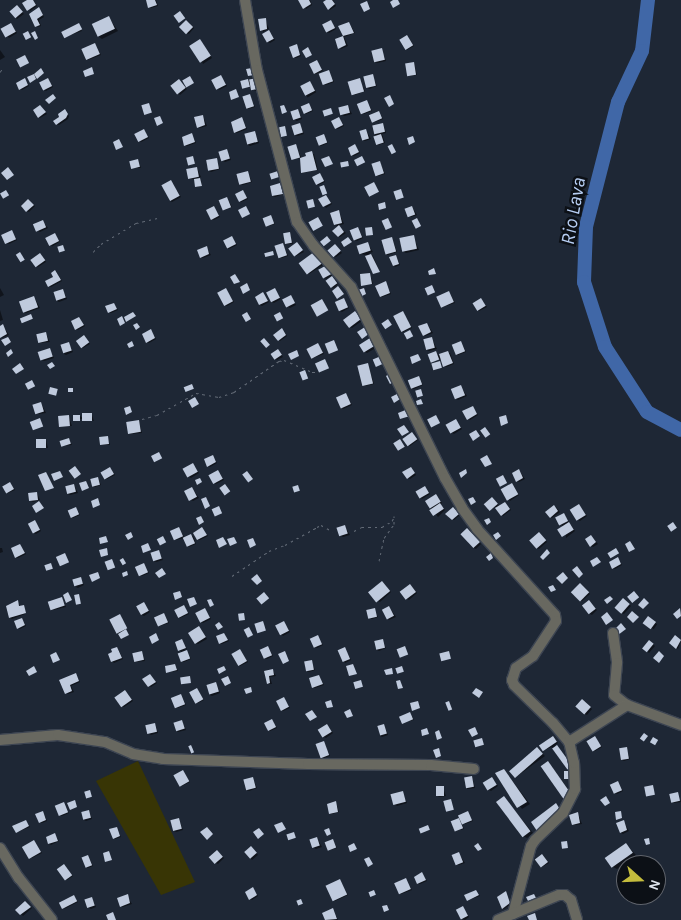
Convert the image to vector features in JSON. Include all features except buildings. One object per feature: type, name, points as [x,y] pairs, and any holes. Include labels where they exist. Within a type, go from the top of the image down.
[{"type":"street","points":[[245,0],[257,70],[297,222],[314,246],[351,287],[445,478],[462,508],[478,529],[555,615],[556,621],[533,656],[516,668],[512,680],[514,685],[553,722],[569,742],[574,763],[575,789],[563,813],[540,834],[531,846],[512,914]]},
{"type":"street","points":[[613,633],[617,663],[614,695],[627,705],[681,725]]},
{"type":"street","points":[[569,742],[627,705]]},
{"type":"street","points":[[0,740],[58,735],[106,742],[139,755],[163,759],[308,764],[431,764],[474,769]]},
{"type":"street","points":[[0,848],[19,878],[52,920]]},
{"type":"street","points":[[498,920],[559,895],[565,895],[571,900],[577,920]]},
{"type":"path","points":[[0,72],[3,68]]},
{"type":"path","points":[[93,252],[101,244],[136,223],[157,218]]},
{"type":"path","points":[[142,419],[157,415],[196,393],[219,397],[234,392],[279,361],[284,360],[316,372]]},
{"type":"path","points":[[354,531],[362,527],[382,527],[392,521],[394,516],[394,524],[384,538],[379,561]]},
{"type":"path","points":[[232,576],[269,551],[285,545],[321,525],[332,531]]},
{"type":"shaded area","points":[[138,761],[195,882],[161,895],[96,781]]},
{"type":"waterway","name":"Rio Lava","points":[[648,0],[642,51],[618,102],[586,227],[584,282],[605,347],[647,412],[681,430]]}]
